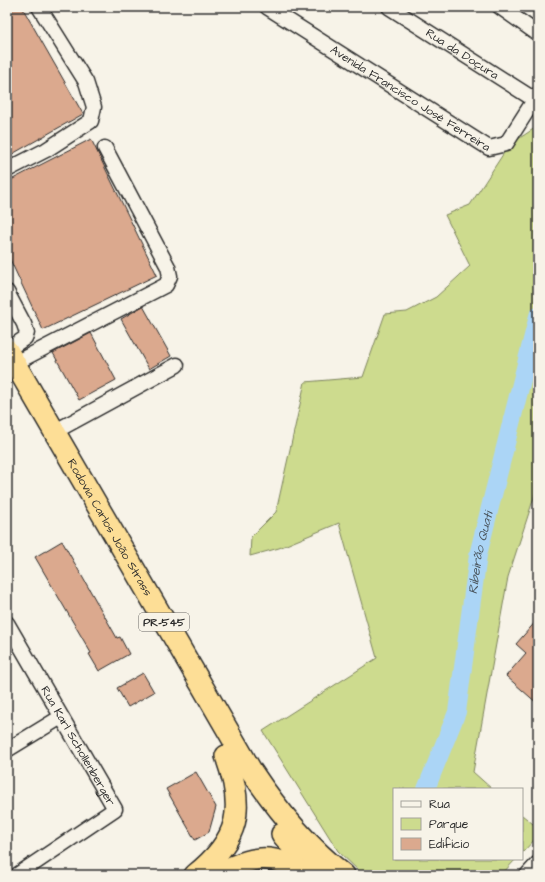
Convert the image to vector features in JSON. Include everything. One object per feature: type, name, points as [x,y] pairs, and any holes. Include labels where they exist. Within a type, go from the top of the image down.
[{"type":"highway","name":"Rodovia Carlos João Strass","points":[[9,360],[54,432],[252,772],[286,819],[329,863],[344,875]]},
{"type":"highway","name":"Rodovia Carlos João Strass","points":[[9,360],[226,756],[250,793],[316,875]]},
{"type":"highway","points":[[195,875],[219,852],[228,840],[234,823],[237,804],[236,791],[226,756]]},
{"type":"highway","points":[[215,875],[234,865],[262,858],[278,860],[293,866],[305,875]]},
{"type":"street","points":[[7,170],[46,150],[91,121],[94,107],[86,82],[39,7]]},
{"type":"street","points":[[500,7],[538,34]]},
{"type":"street","name":"Rua da Doçura","points":[[396,8],[536,97]]},
{"type":"street","name":"Avenida Francisco José Ferreira","points":[[276,9],[489,148],[506,144],[536,97]]},
{"type":"street","points":[[9,360],[166,286],[170,276],[168,267],[105,148]]},
{"type":"street","points":[[7,292],[24,324],[27,333],[9,360]]},
{"type":"street","points":[[54,432],[177,365]]},
{"type":"street","name":"Rua Karl Schollenberger","points":[[7,623],[13,645],[61,717],[115,809],[17,875]]},
{"type":"street","points":[[7,750],[61,717]]},
{"type":"street","points":[[527,875],[538,863]]},
{"type":"green space","points":[[538,126],[538,485],[508,577],[473,772],[491,788],[393,788],[393,860],[515,860],[501,875],[367,875],[360,872],[338,851],[263,731],[377,658],[339,523],[279,548],[250,556],[251,537],[276,512],[305,382],[363,377],[385,314],[407,312],[436,297],[470,266],[445,215],[470,205],[509,145]]},
{"type":"green space","points":[[523,816],[538,828],[538,836],[523,852]]},
{"type":"building","points":[[7,7],[22,7],[83,114],[7,157]]},
{"type":"building","points":[[91,139],[157,275],[43,330],[7,253],[7,182]]},
{"type":"building","points":[[143,306],[171,356],[149,369],[121,319]]},
{"type":"building","points":[[91,333],[116,380],[79,400],[53,353]]},
{"type":"building","points":[[62,541],[117,638],[120,637],[129,654],[99,671],[89,654],[91,653],[35,557]]},
{"type":"building","points":[[538,619],[538,704],[506,676],[526,653],[516,644]]},
{"type":"building","points":[[143,673],[154,692],[128,707],[117,688]]},
{"type":"building","points":[[196,772],[216,807],[209,832],[195,840],[166,789]]},
{"type":"waterway","name":"Ribeirão Quati","points":[[426,788],[457,712],[478,555],[538,316]]}]
